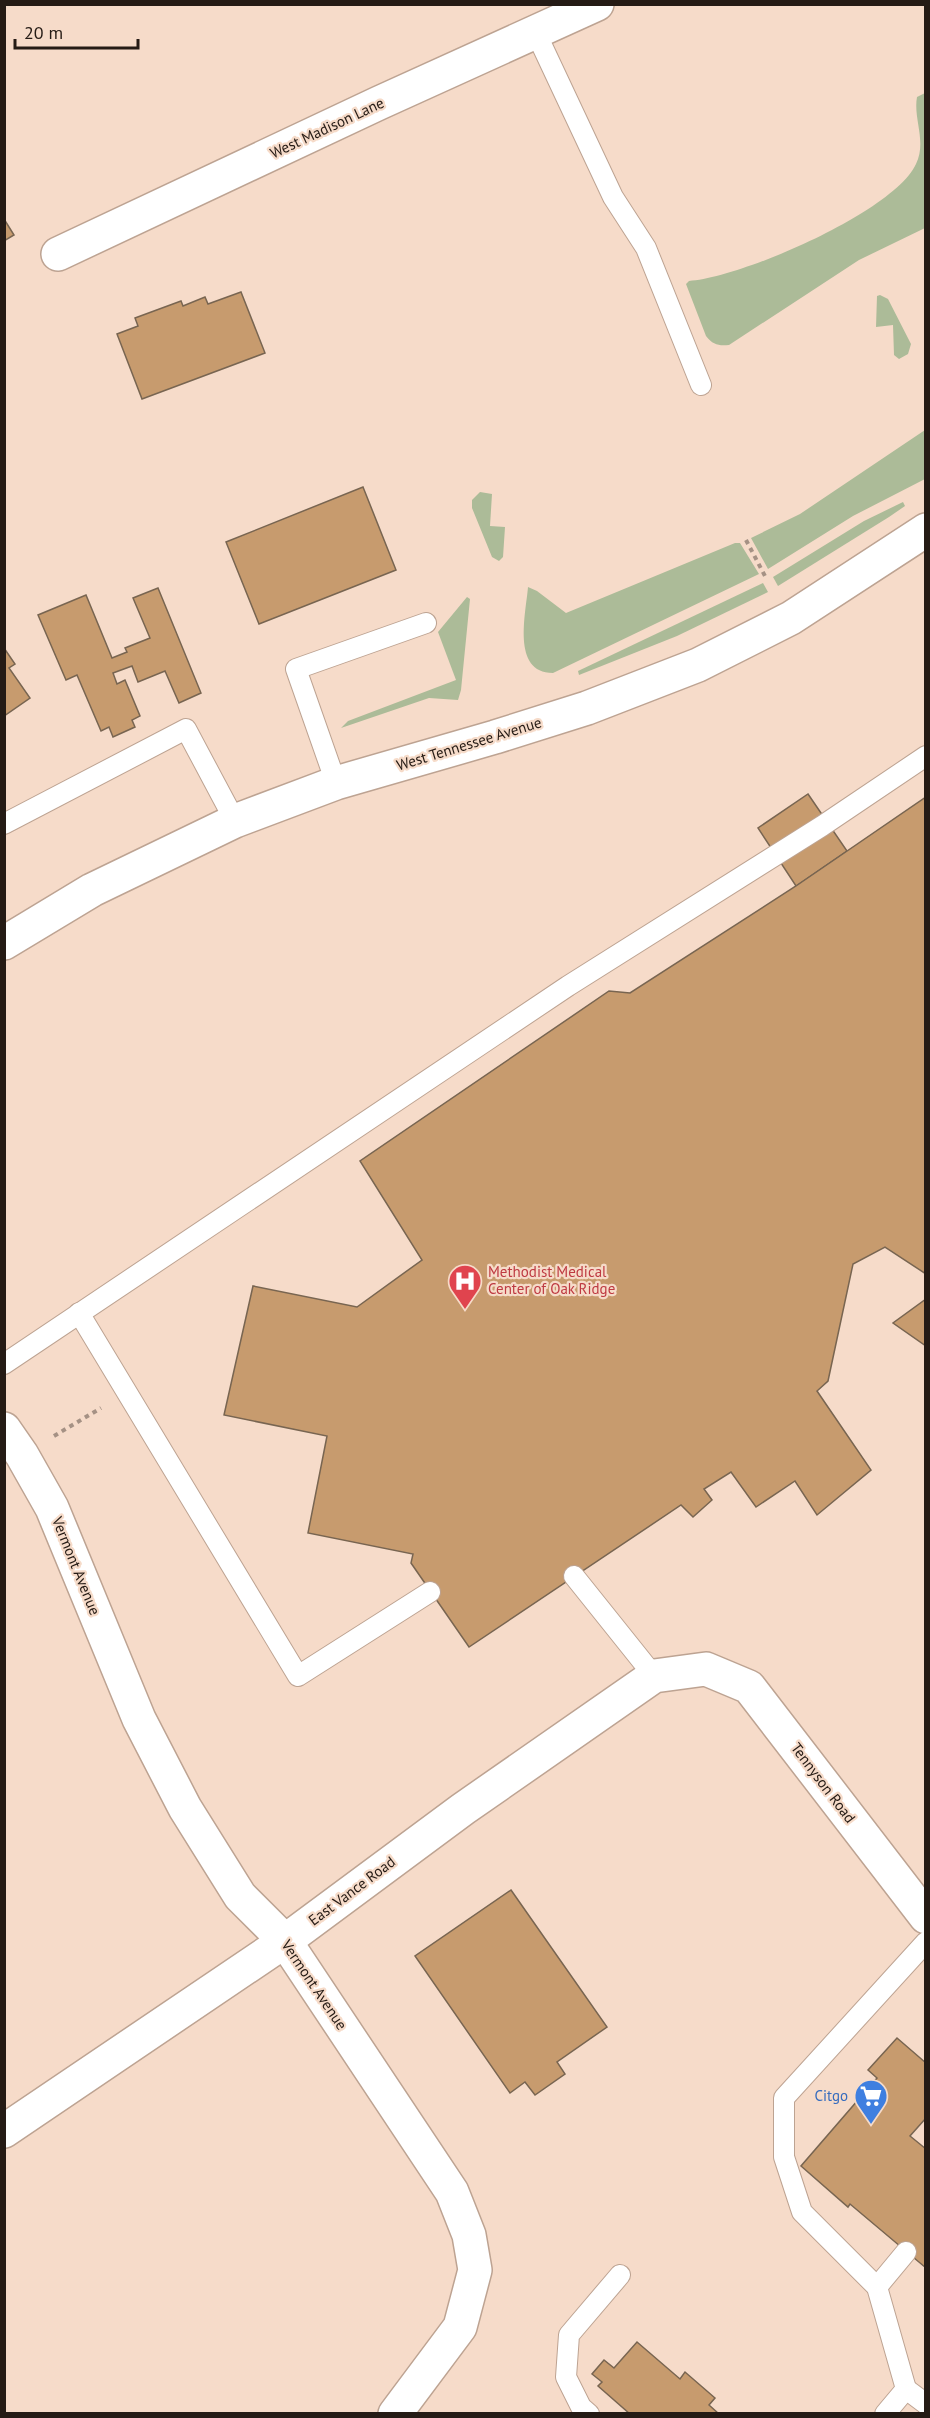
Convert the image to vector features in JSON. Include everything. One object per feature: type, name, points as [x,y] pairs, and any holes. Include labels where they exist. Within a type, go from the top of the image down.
[{"type":"street","name":"West Madison Lane","points":[[58,254],[379,103],[597,4]]},
{"type":"street","name":"West Tennessee Avenue","points":[[4,943],[92,890],[235,821],[336,783],[587,708],[698,665],[791,618],[926,530]]},
{"type":"street","name":"Vermont Avenue","points":[[13,1442],[52,1508],[139,1719],[185,1808],[240,1896],[285,1941],[452,2192],[469,2235],[475,2270],[460,2327],[395,2414]]},
{"type":"street","name":"East Vance Road","points":[[4,2131],[285,1941],[462,1809],[654,1677],[706,1669]]},
{"type":"street","name":"Tennyson Road","points":[[706,1669],[749,1687],[926,1917]]},
{"type":"lane","points":[[536,33],[613,197],[646,248],[701,386]]},
{"type":"lane","points":[[336,783],[296,669],[426,623]]},
{"type":"lane","points":[[4,824],[186,729],[235,821]]},
{"type":"lane","points":[[4,1364],[568,986],[822,826],[926,756]]},
{"type":"lane","points":[[79,1314],[298,1677],[430,1592]]},
{"type":"lane","points":[[574,1576],[654,1677]]},
{"type":"lane","points":[[926,1942],[784,2098],[784,2157],[802,2212],[877,2287],[906,2389],[926,2404]]},
{"type":"lane","points":[[877,2287],[906,2252]]},
{"type":"lane","points":[[588,2414],[581,2407],[566,2377],[569,2335],[620,2275]]},
{"type":"lane","points":[[885,2414],[906,2389]]},
{"type":"path","points":[[746,540],[765,576]]},
{"type":"path","points":[[13,1442],[127,1393]]},
{"type":"green space","points":[[925,93],[925,228],[859,260],[729,345],[719,345],[711,341],[706,336],[686,284],[689,281],[743,268],[813,239],[848,221],[902,183],[916,164],[919,155],[920,138],[916,105],[917,97]]},
{"type":"green space","points":[[877,296],[888,299],[911,344],[908,354],[899,359],[894,355],[893,325],[876,327]]},
{"type":"green space","points":[[925,430],[925,479],[853,516],[768,569],[751,538],[800,514]]},
{"type":"green space","points":[[480,492],[492,494],[490,526],[505,527],[503,557],[499,561],[492,557],[472,508],[472,500]]},
{"type":"green space","points":[[903,502],[905,506],[889,517],[778,586],[773,577],[864,521]]},
{"type":"green space","points":[[735,543],[740,543],[759,574],[553,673],[540,670],[531,663],[526,653],[524,640],[528,587],[566,613]]},
{"type":"green space","points":[[763,583],[768,592],[677,636],[579,675],[578,671]]},
{"type":"green space","points":[[467,597],[470,599],[458,700],[429,698],[341,728],[348,721],[456,680],[438,632]]},
{"type":"building","points":[[4,219],[14,235],[4,241]]},
{"type":"building","points":[[241,292],[265,353],[142,399],[117,334],[138,326],[135,318],[181,301],[183,306],[205,297],[208,304]]},
{"type":"building","points":[[363,487],[396,570],[259,624],[226,542]]},
{"type":"building","points":[[158,588],[201,693],[179,703],[165,671],[138,682],[132,666],[113,673],[117,684],[125,680],[140,716],[132,720],[135,727],[113,737],[109,727],[101,731],[77,675],[66,680],[38,615],[86,595],[112,658],[127,652],[125,648],[150,638],[133,598]]},
{"type":"building","points":[[4,648],[15,664],[9,668],[30,698],[4,716]]},
{"type":"building","points":[[808,794],[847,851],[796,886],[758,828]]},
{"type":"building","points":[[926,797],[926,1274],[885,1247],[853,1264],[828,1381],[817,1391],[871,1470],[817,1515],[795,1481],[756,1507],[731,1472],[704,1489],[712,1500],[693,1517],[681,1505],[469,1647],[411,1563],[413,1554],[308,1533],[327,1436],[224,1415],[253,1286],[357,1307],[422,1260],[360,1161],[609,991],[630,993],[796,886]]},
{"type":"building","points":[[926,1299],[926,1346],[893,1323]]},
{"type":"building","points":[[511,1890],[607,2027],[557,2062],[565,2074],[535,2095],[525,2082],[510,2093],[415,1956]]},
{"type":"building","points":[[897,2038],[926,2063],[926,2118],[910,2136],[926,2149],[926,2268],[850,2204],[848,2207],[801,2166],[877,2078],[868,2070]]},
{"type":"building","points":[[637,2342],[680,2379],[685,2372],[715,2398],[709,2405],[719,2414],[630,2414],[598,2386],[602,2382],[592,2374],[604,2360],[614,2368]]},
{"type":"place","name":"Methodist Medical Center of Oak Ridge","points":[[465,1310]]},
{"type":"place","name":"Citgo","points":[[871,2125]]}]
